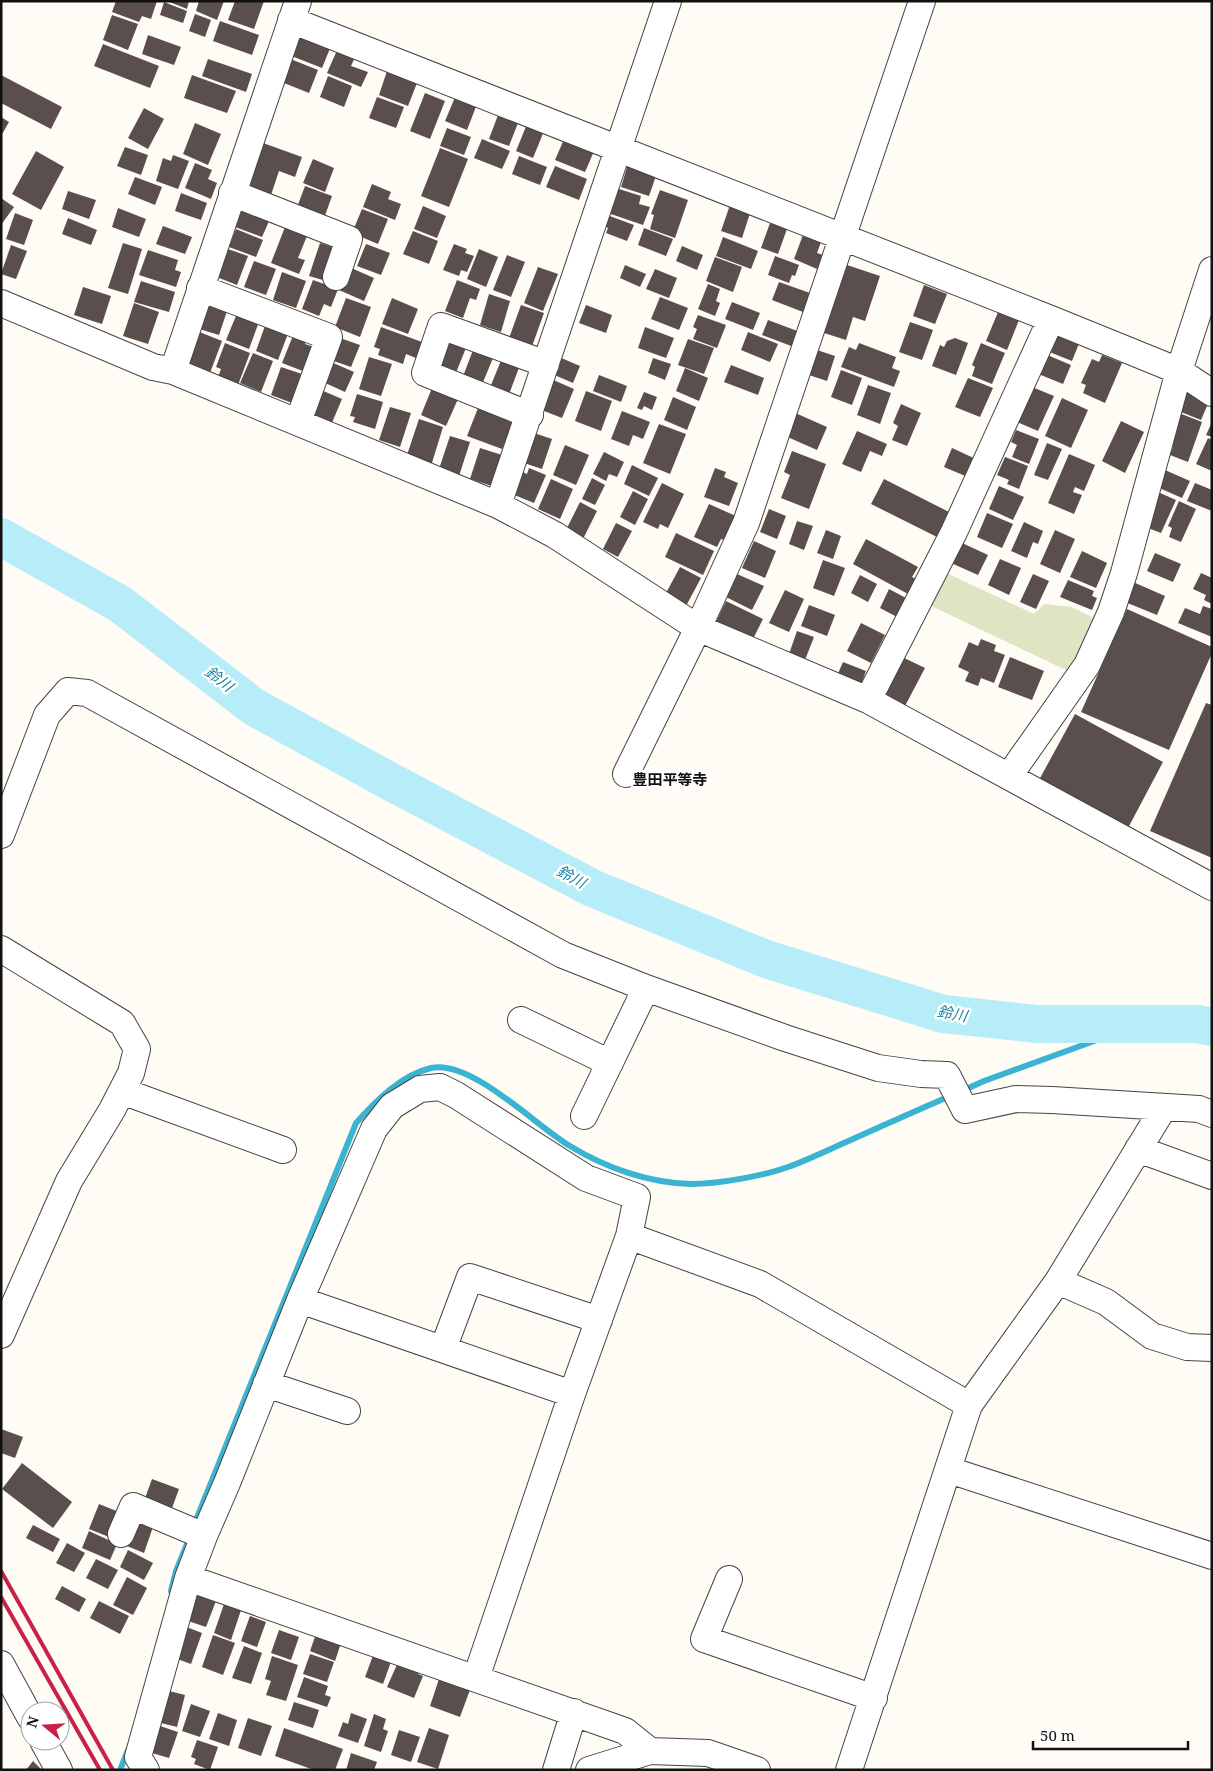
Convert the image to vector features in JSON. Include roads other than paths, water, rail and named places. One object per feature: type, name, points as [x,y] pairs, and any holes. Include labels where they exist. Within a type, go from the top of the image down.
[{"type":"street","points":[[498,505],[530,415],[668,1]]},
{"type":"street","points":[[626,774],[698,628],[746,524],[922,1]]},
{"type":"street","points":[[173,371],[294,11],[619,149],[1179,371],[1212,393]]},
{"type":"street","points":[[232,193],[349,239],[336,276]]},
{"type":"street","points":[[1009,776],[1088,665],[1111,612],[1124,573],[1179,371],[1212,270]]},
{"type":"street","points":[[200,288],[329,337],[298,422]]},
{"type":"street","points":[[1,303],[153,367],[173,371],[498,505],[555,535],[698,628],[868,700],[1212,887]]},
{"type":"street","points":[[868,700],[954,532],[1051,319]]},
{"type":"street","points":[[530,415],[425,373],[442,326],[546,364]]},
{"type":"street","points":[[1,835],[47,715],[68,692],[88,693],[563,955],[646,988],[785,1038],[878,1068],[921,1074],[947,1075],[964,1110],[1016,1099],[1199,1109],[1212,1114]]},
{"type":"street","points":[[1,949],[122,1023],[137,1049],[131,1073],[69,1181],[1,1335]]},
{"type":"street","points":[[584,1116],[646,988]]},
{"type":"street","points":[[521,1020],[610,1063]]},
{"type":"street","points":[[146,1770],[138,1757],[188,1578],[300,1300],[374,1129],[392,1106],[420,1089],[440,1087],[456,1095],[586,1178],[637,1197],[629,1236],[572,1394],[476,1678]]},
{"type":"street","points":[[122,1091],[283,1150]]},
{"type":"street","points":[[849,1770],[970,1406],[1058,1280],[1164,1107]]},
{"type":"street","points":[[1138,1149],[1212,1176]]},
{"type":"street","points":[[629,1236],[760,1284],[970,1406]]},
{"type":"street","points":[[443,1350],[470,1277],[599,1320]]},
{"type":"street","points":[[1058,1280],[1106,1302],[1152,1336],[1187,1347],[1212,1348]]},
{"type":"street","points":[[300,1300],[572,1394]]},
{"type":"street","points":[[266,1384],[347,1411]]},
{"type":"street","points":[[949,1470],[1212,1556]]},
{"type":"street","points":[[121,1534],[133,1506],[204,1536]]},
{"type":"street","points":[[188,1578],[574,1712],[625,1732],[650,1751]]},
{"type":"street","points":[[729,1579],[704,1639],[874,1698]]},
{"type":"street","points":[[1,1664],[21,1701]]},
{"type":"street","points":[[556,1770],[574,1712]]},
{"type":"street","points":[[49,1751],[59,1770]]},
{"type":"street","points":[[589,1770],[650,1751],[708,1753],[757,1770]]},
{"type":"waterway","name":"鈴川","points":[[1,537],[120,604],[254,707],[592,888],[766,959],[943,1014],[1037,1024],[1197,1024],[1212,1027]]},
{"type":"waterway","points":[[962,1091],[984,1081],[1141,1024]]},
{"type":"waterway","points":[[194,1525],[356,1123],[390,1090],[409,1076],[431,1068],[447,1068],[465,1074],[484,1083],[503,1096],[556,1137],[598,1161],[628,1173],[659,1181],[691,1184],[740,1179],[788,1167],[950,1096]]},
{"type":"waterway","points":[[171,1591],[176,1571],[190,1537]]},
{"type":"waterway","points":[[120,1770],[128,1750]]},
{"type":"railway","points":[[1,1571],[113,1770]]},
{"type":"railway","points":[[1,1597],[100,1770]]},
{"type":"district","name":"豊田平等寺","points":[[670,780]]}]
